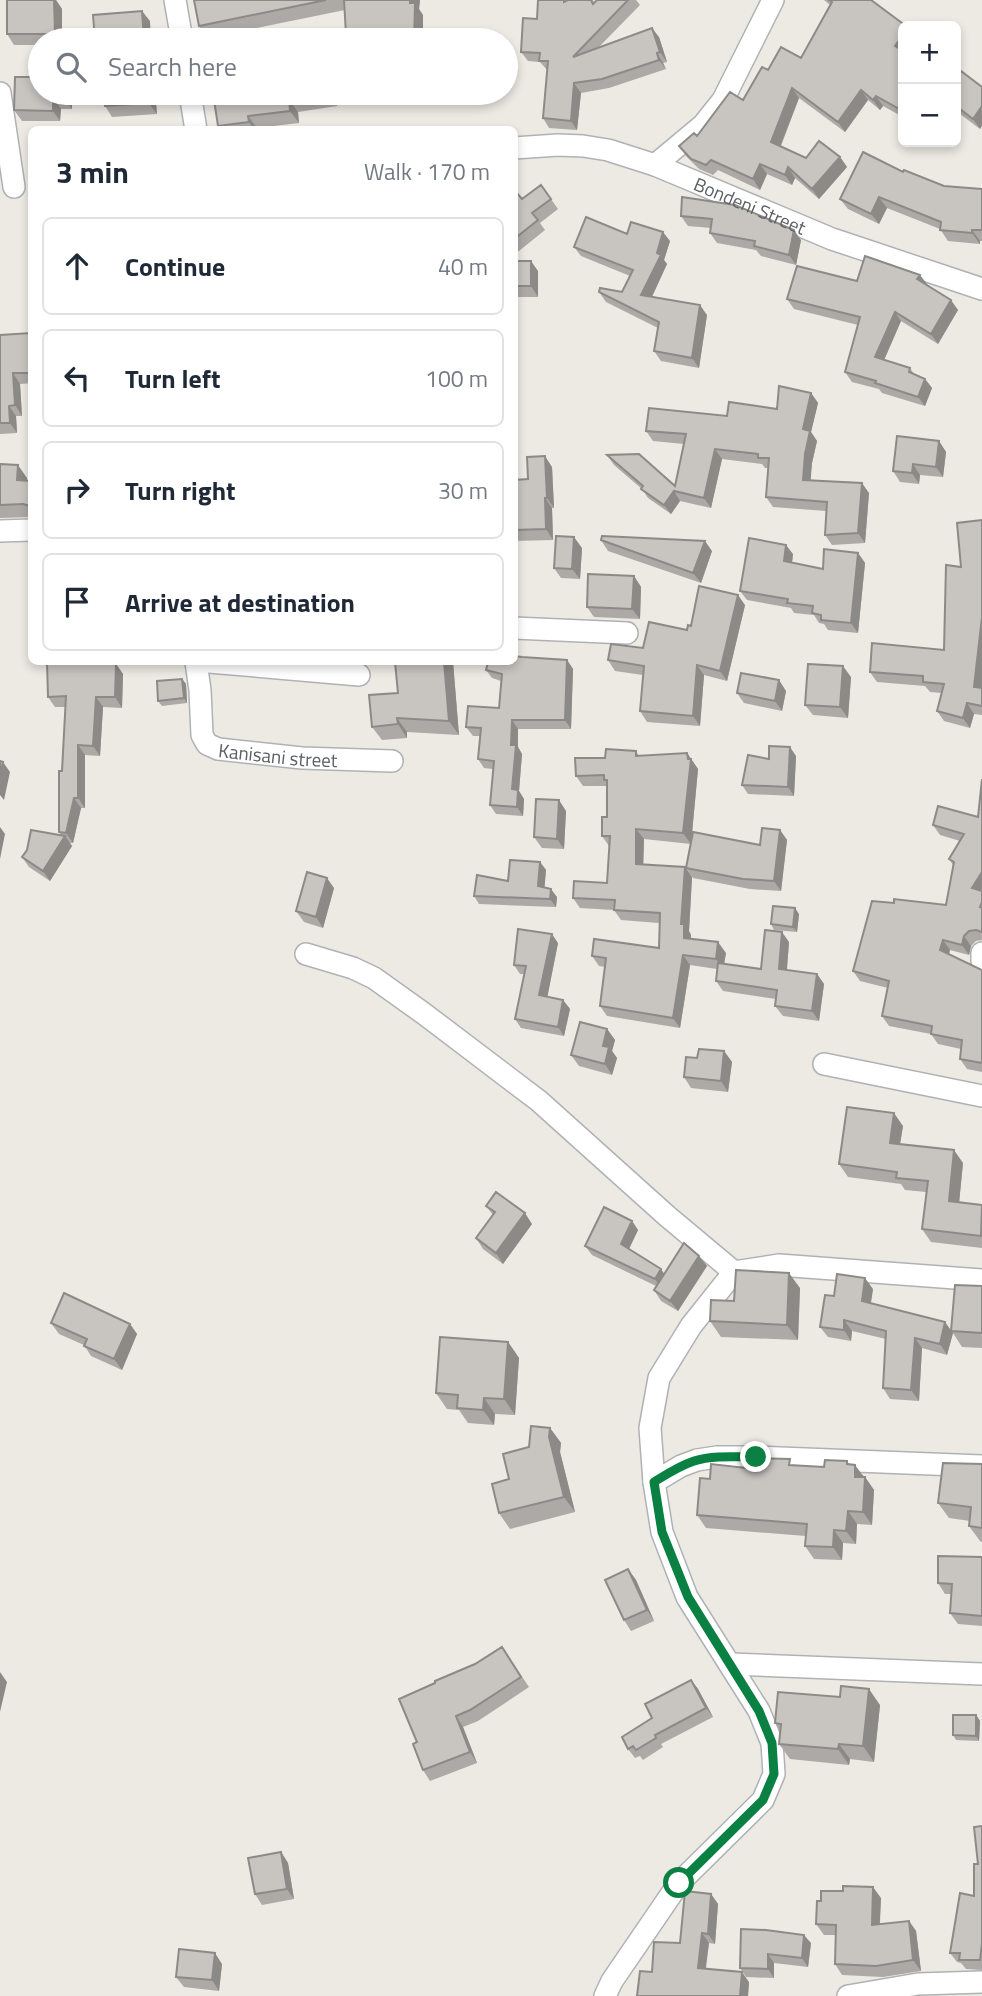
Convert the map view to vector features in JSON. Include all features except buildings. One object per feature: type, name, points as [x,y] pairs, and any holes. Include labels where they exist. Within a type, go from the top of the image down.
[{"type":"street","points":[[175,0],[180,28]]},
{"type":"street","points":[[655,165],[703,125],[723,100],[773,0]]},
{"type":"street","points":[[0,93],[15,187]]},
{"type":"street","points":[[192,105],[195,126]]},
{"type":"street","name":"Bondeni Street","points":[[518,148],[583,146],[608,150],[655,165],[832,239],[982,289]]},
{"type":"street","points":[[0,531],[28,530]]},
{"type":"street","points":[[518,628],[627,633]]},
{"type":"street","name":"Kanisani street","points":[[197,665],[201,690],[202,735],[207,744],[218,749],[302,758],[393,761]]},
{"type":"street","points":[[244,665],[359,675]]},
{"type":"street","points":[[982,953],[982,961]]},
{"type":"street","points":[[306,954],[353,968],[374,978],[423,1013],[539,1101],[657,1208],[734,1272]]},
{"type":"street","points":[[824,1064],[982,1096]]},
{"type":"street","points":[[605,1996],[612,1981],[679,1883],[763,1800],[774,1774],[772,1743],[759,1711],[688,1597],[662,1532],[654,1482],[650,1428],[659,1378],[691,1326],[734,1272],[779,1265],[982,1280]]},
{"type":"street","points":[[654,1482],[696,1460],[717,1457],[982,1466]]},
{"type":"street","points":[[731,1664],[982,1674]]},
{"type":"street","points":[[848,1996],[918,1984],[982,1982]]},
{"type":"route","points":[[679,1883],[763,1800],[774,1774],[772,1743],[759,1711],[688,1597],[662,1532],[654,1482],[696,1460],[756,1457]]}]
